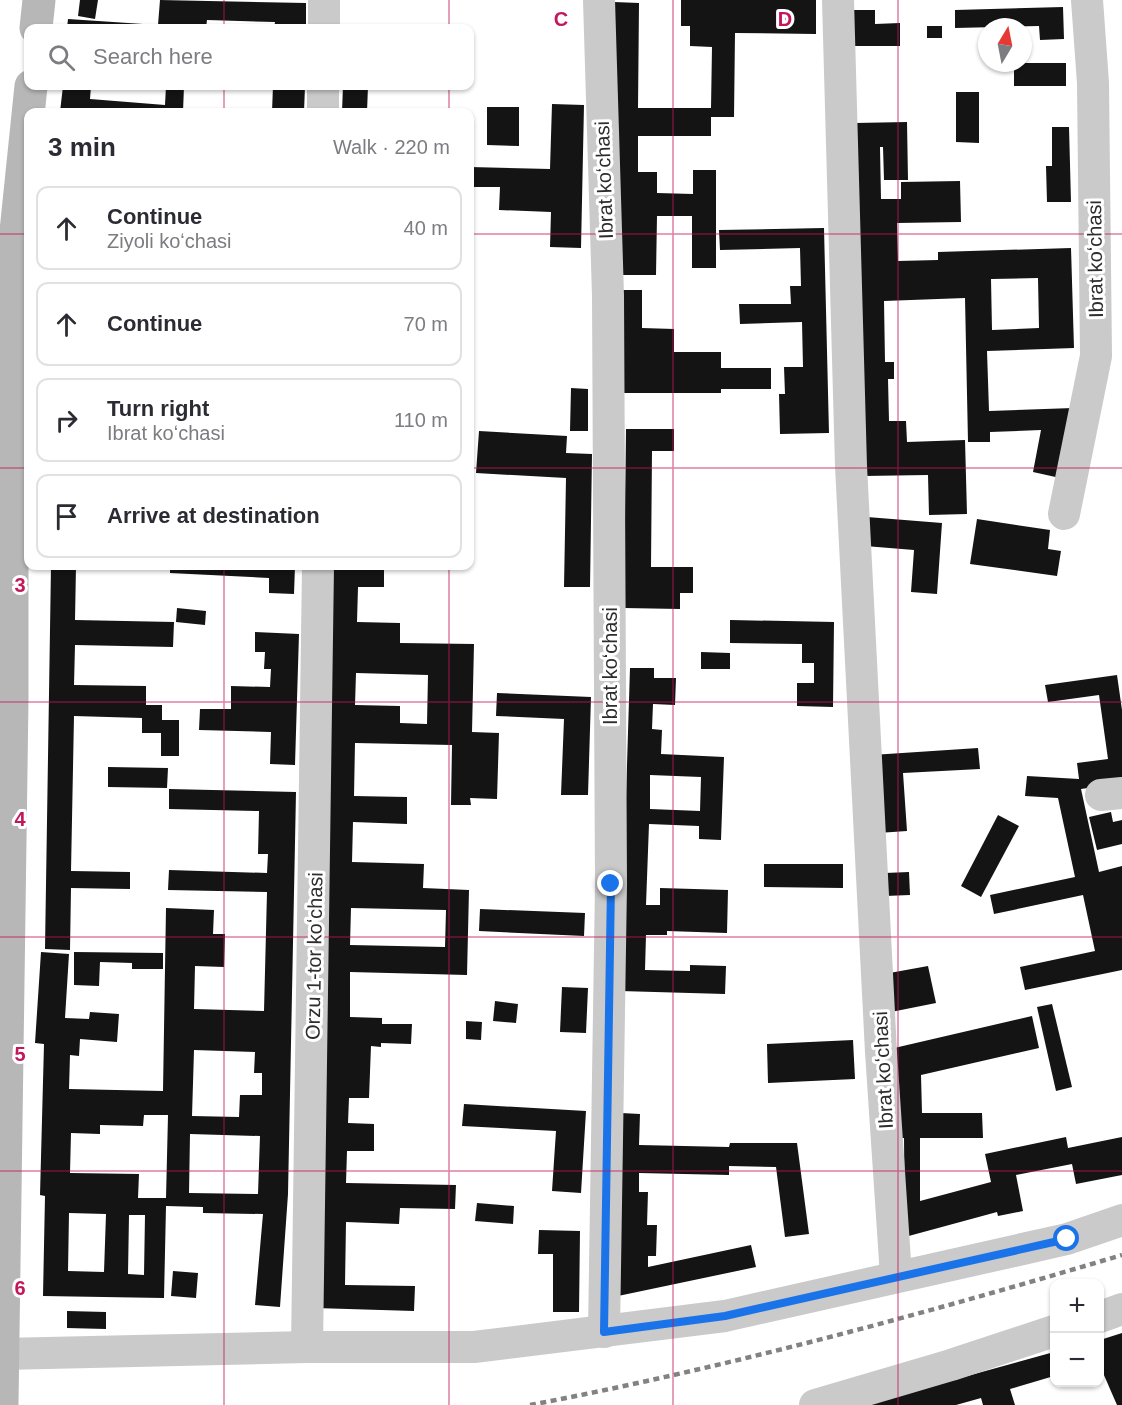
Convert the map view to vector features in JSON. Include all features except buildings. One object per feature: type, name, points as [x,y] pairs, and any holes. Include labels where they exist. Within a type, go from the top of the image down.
[{"type":"main road","points":[[36,24],[39,0]]},
{"type":"main road","points":[[29,108],[31,90]]},
{"type":"main road","points":[[2,1405],[5,796],[12,270],[24,154]]},
{"type":"street","points":[[324,0],[324,24]]},
{"type":"street","name":"Ibrat koʻchasi","points":[[599,0],[608,296],[611,873],[604,1332]]},
{"type":"street","name":"Ibrat koʻchasi","points":[[838,0],[852,466],[881,1052],[896,1276]]},
{"type":"street","name":"Ibrat koʻchasi","points":[[1064,514],[1096,356],[1094,84],[1087,0]]},
{"type":"street","points":[[323,90],[323,108]]},
{"type":"street","name":"Orzu 1-tor koʻchasi","points":[[307,1347],[318,570]]},
{"type":"street","points":[[2,1339],[307,1347],[474,1347],[725,1316],[1067,1239],[1122,1220]]},
{"type":"street","points":[[1104,1316],[1122,1309]]},
{"type":"street","points":[[815,1405],[951,1365],[1050,1332]]},
{"type":"railway","points":[[530,1405],[679,1374],[828,1338],[1122,1255]]},
{"type":"route","points":[[611,884],[604,1332],[725,1316],[1067,1239]]}]
